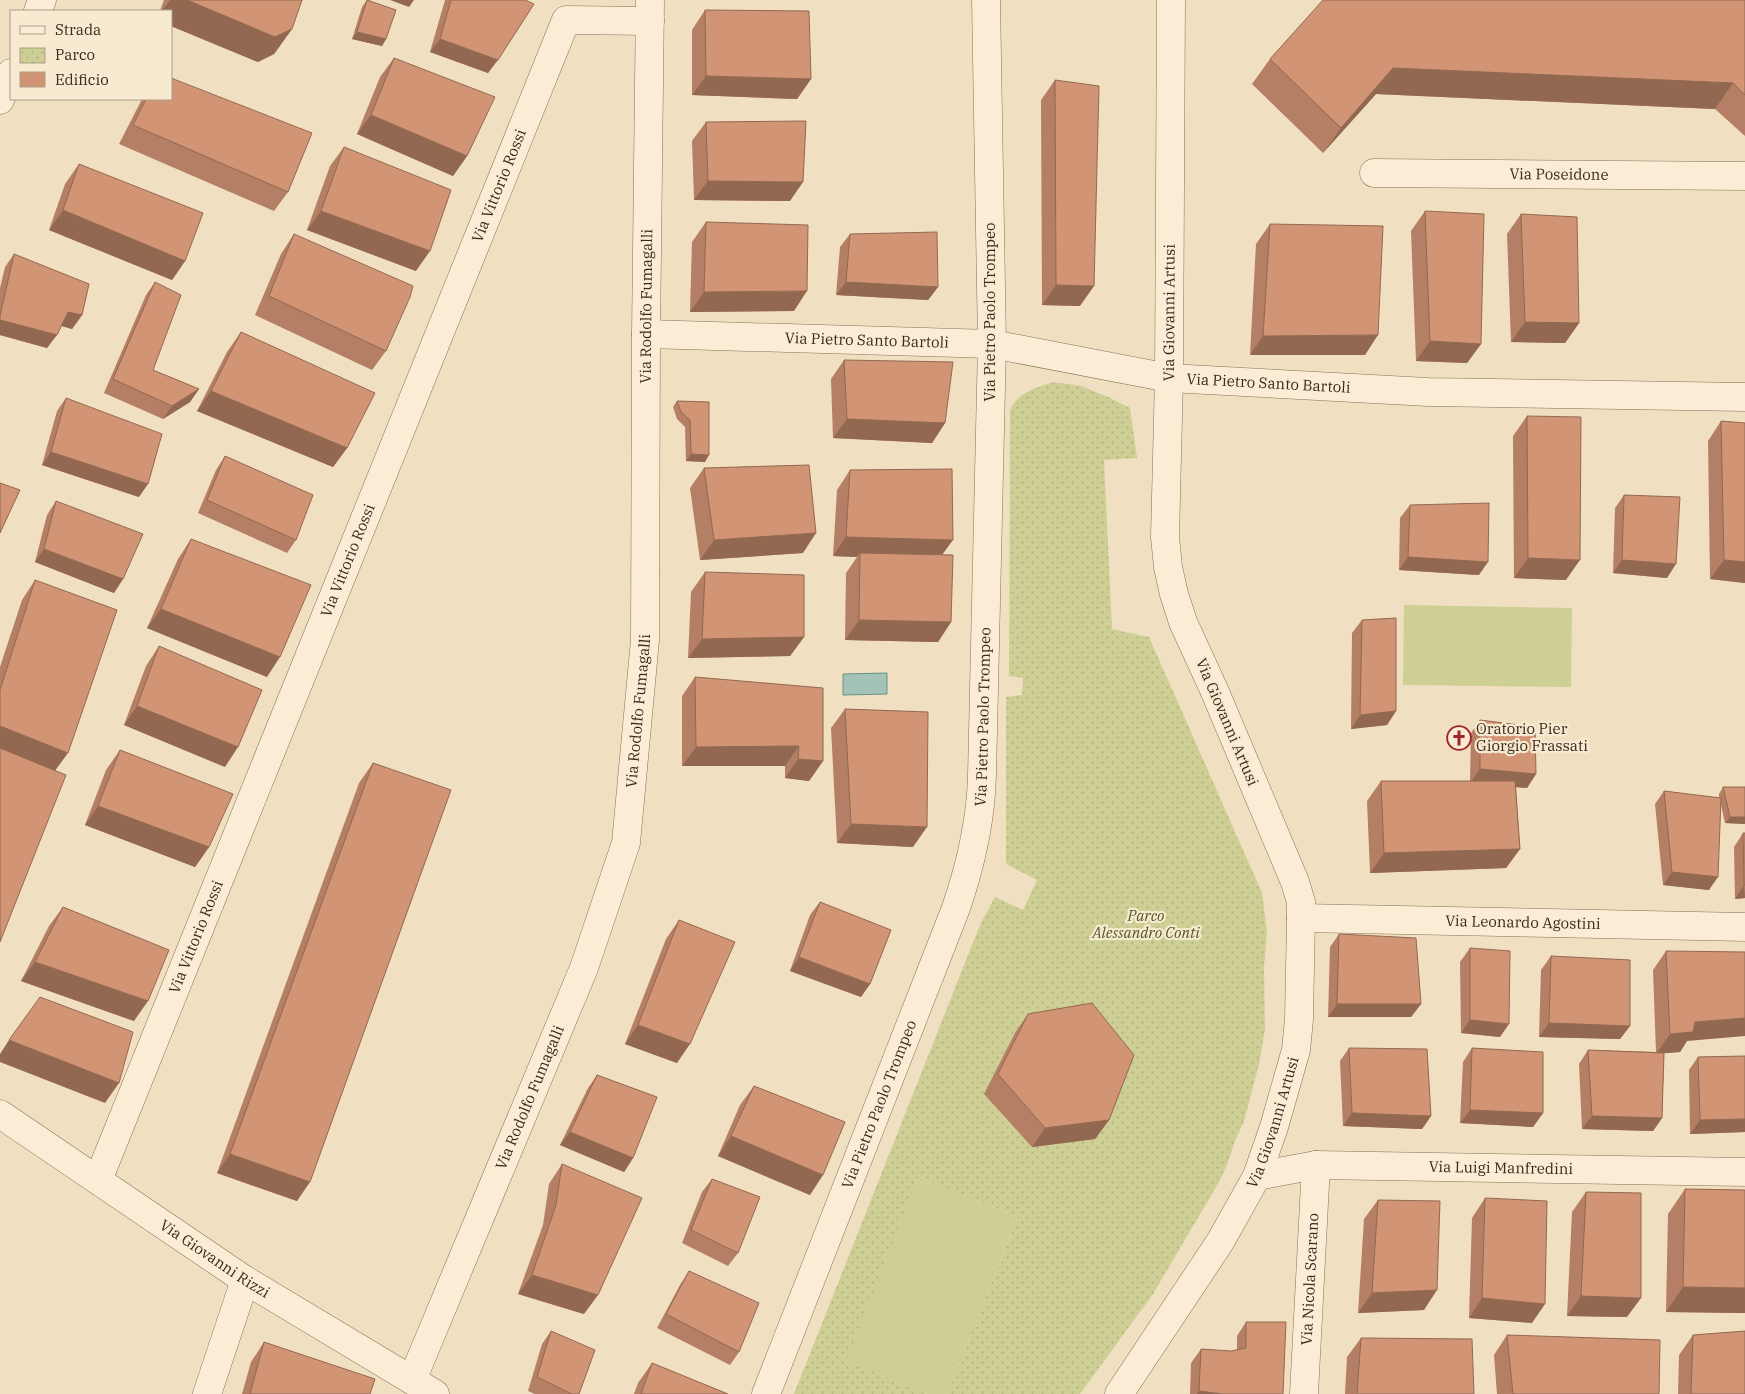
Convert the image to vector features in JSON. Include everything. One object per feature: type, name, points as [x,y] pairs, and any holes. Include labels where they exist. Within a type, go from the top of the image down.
[{"type":"street","name":"Via Pietro Paolo Trompeo","points":[[766,1394],[956,908],[969,868],[977,834],[982,775],[992,344],[986,0]]},
{"type":"street","name":"Via Giovanni Artusi","points":[[1119,1394],[1220,1242],[1257,1176],[1274,1127],[1296,1050],[1299,1019],[1301,902],[1286,858],[1183,622],[1168,567],[1165,537],[1169,378],[1171,0]]},
{"type":"street","name":"Via Rodolfo Fumagalli","points":[[424,1387],[584,968],[626,843],[645,640],[650,10]]},
{"type":"street","name":"Via Vittorio Rossi","points":[[98,1180],[566,20],[650,10]]},
{"type":"street","points":[[0,100],[10,75]]},
{"type":"street","name":"Via Poseidone","points":[[1374,173],[1745,176]]},
{"type":"street","name":"Via Pietro Santo Bartoli","points":[[646,334],[992,344],[1169,378],[1428,392],[1745,398]]},
{"type":"street","name":"Via Leonardo Agostini","points":[[1301,918],[1745,927]]},
{"type":"street","name":"Via Giovanni Rizzi","points":[[0,1114],[245,1280],[424,1387]]},
{"type":"street","name":"Via Luigi Manfredini","points":[[1257,1176],[1316,1165],[1745,1172]]},
{"type":"street","name":"Via Nicola Scarano","points":[[1304,1394],[1316,1165]]},
{"type":"street","points":[[207,1394],[245,1280]]},
{"type":"green space","name":"Parco Alessandro Conti","points":[[1054,382],[1081,386],[1130,408],[1137,458],[1104,460],[1112,629],[1149,637],[1262,893],[1267,931],[1264,967],[1265,1030],[1259,1064],[1244,1121],[1219,1182],[1153,1294],[1080,1394],[947,1394],[1018,1217],[919,1177],[846,1361],[927,1394],[794,1394],[980,925],[995,897],[1023,910],[1037,880],[1006,864],[1006,697],[1022,695],[1023,678],[1009,676],[1010,411],[1022,395]],"holes":[[[1078,1022],[985,1094],[1015,1034]]]},
{"type":"green space","points":[[1404,605],[1572,608],[1571,687],[1403,685]]},
{"type":"green space","points":[[919,1177],[1018,1217],[947,1394],[927,1394],[845,1361]]},
{"type":"shaded area","points":[[887,673],[887,694],[843,695],[843,674]]},
{"type":"building","points":[[187,0],[302,0],[292,29],[275,37]]},
{"type":"building","points":[[367,0],[396,10],[386,39],[357,32]]},
{"type":"building","points":[[451,0],[525,0],[534,4],[498,60],[440,39]]},
{"type":"building","points":[[1323,0],[1745,0],[1745,95],[1733,83],[1393,68],[1341,128],[1270,59]]},
{"type":"building","points":[[705,10],[809,11],[811,79],[706,76]]},
{"type":"building","points":[[394,58],[495,97],[467,156],[371,115]]},
{"type":"building","points":[[172,78],[312,133],[288,192],[133,125],[146,100],[172,100]]},
{"type":"building","points":[[1055,80],[1099,86],[1094,286],[1056,285]]},
{"type":"building","points":[[806,121],[803,182],[708,181],[706,122]]},
{"type":"building","points":[[344,147],[451,190],[430,251],[321,211]]},
{"type":"building","points":[[79,164],[203,213],[185,261],[63,210]]},
{"type":"building","points":[[1425,211],[1484,214],[1481,344],[1430,341]]},
{"type":"building","points":[[1521,214],[1577,217],[1579,323],[1525,322]]},
{"type":"building","points":[[706,222],[808,225],[807,291],[704,292]]},
{"type":"building","points":[[1270,224],[1383,226],[1378,335],[1263,336]]},
{"type":"building","points":[[937,232],[938,287],[846,282],[850,234]]},
{"type":"building","points":[[294,234],[413,286],[386,351],[269,296]]},
{"type":"building","points":[[14,254],[89,284],[82,315],[68,312],[57,335],[0,320]]},
{"type":"building","points":[[155,282],[181,295],[153,370],[199,389],[172,406],[113,379]]},
{"type":"building","points":[[241,332],[375,393],[347,448],[211,391]]},
{"type":"building","points":[[844,360],[953,362],[945,423],[847,419]]},
{"type":"building","points":[[66,398],[162,434],[148,484],[51,452]]},
{"type":"building","points":[[677,401],[709,402],[709,455],[691,454],[690,420],[681,412]]},
{"type":"building","points":[[1527,416],[1581,417],[1580,560],[1528,558]]},
{"type":"building","points":[[1721,421],[1745,423],[1745,562],[1724,560]]},
{"type":"building","points":[[225,456],[313,495],[296,540],[207,500]]},
{"type":"building","points":[[809,465],[816,533],[714,540],[704,468]]},
{"type":"building","points":[[952,469],[953,540],[846,537],[850,470]]},
{"type":"building","points":[[0,483],[20,490],[0,533]]},
{"type":"building","points":[[1624,495],[1680,497],[1676,564],[1622,560]]},
{"type":"building","points":[[56,501],[143,534],[123,579],[44,549]]},
{"type":"building","points":[[1489,503],[1488,562],[1408,557],[1410,505]]},
{"type":"building","points":[[191,539],[311,585],[280,657],[161,609]]},
{"type":"building","points":[[860,553],[953,555],[951,622],[859,620]]},
{"type":"building","points":[[705,572],[804,575],[804,637],[702,639]]},
{"type":"building","points":[[35,580],[117,610],[68,753],[0,726],[0,690]]},
{"type":"building","points":[[1396,618],[1396,711],[1360,715],[1362,620]]},
{"type":"building","points":[[159,646],[262,690],[238,747],[137,706]]},
{"type":"building","points":[[695,677],[823,688],[823,761],[798,759],[799,746],[696,747]]},
{"type":"building","points":[[845,709],[928,712],[927,827],[851,824]]},
{"type":"building","points":[[1480,720],[1535,727],[1536,774],[1480,769]]},
{"type":"building","points":[[0,748],[66,775],[0,942]]},
{"type":"building","points":[[120,750],[233,794],[209,847],[98,806]]},
{"type":"building","points":[[373,763],[451,790],[310,1182],[230,1154]]},
{"type":"building","points":[[1381,781],[1515,781],[1520,849],[1384,853]]},
{"type":"building","points":[[1723,787],[1745,787],[1745,817],[1730,817]]},
{"type":"building","points":[[1664,791],[1721,798],[1718,877],[1672,872]]},
{"type":"building","points":[[1743,833],[1745,833],[1745,885],[1744,885]]},
{"type":"building","points":[[820,902],[891,930],[870,984],[799,957]]},
{"type":"building","points":[[63,907],[169,950],[148,1001],[35,962]]},
{"type":"building","points":[[679,920],[735,942],[690,1044],[638,1025]]},
{"type":"building","points":[[1339,934],[1416,938],[1421,1004],[1337,1004]]},
{"type":"building","points":[[1470,948],[1510,951],[1509,1024],[1470,1020]]},
{"type":"building","points":[[1666,951],[1745,952],[1745,1018],[1695,1022],[1693,1032],[1670,1034]]},
{"type":"building","points":[[1551,956],[1630,960],[1630,1026],[1549,1023]]},
{"type":"building","points":[[40,997],[133,1032],[119,1083],[9,1040]]},
{"type":"building","points":[[1092,1003],[1134,1055],[1109,1120],[1045,1128],[998,1074],[1028,1014]]},
{"type":"building","points":[[1349,1048],[1427,1049],[1431,1116],[1352,1113]]},
{"type":"building","points":[[1472,1048],[1543,1052],[1543,1113],[1470,1110]]},
{"type":"building","points":[[1588,1050],[1664,1053],[1662,1118],[1592,1116]]},
{"type":"building","points":[[1745,1056],[1745,1119],[1700,1120],[1698,1057]]},
{"type":"building","points":[[597,1075],[657,1097],[633,1158],[570,1132]]},
{"type":"building","points":[[754,1086],[845,1122],[823,1175],[731,1136]]},
{"type":"building","points":[[562,1164],[642,1198],[598,1295],[532,1275],[556,1205]]},
{"type":"building","points":[[712,1179],[760,1197],[738,1253],[691,1230]]},
{"type":"building","points":[[1685,1189],[1745,1190],[1745,1288],[1683,1287]]},
{"type":"building","points":[[1586,1192],[1641,1193],[1641,1298],[1581,1296]]},
{"type":"building","points":[[1485,1198],[1547,1201],[1545,1304],[1482,1298]]},
{"type":"building","points":[[1378,1200],[1440,1201],[1437,1290],[1372,1293]]},
{"type":"building","points":[[689,1271],[759,1303],[739,1352],[666,1314]]},
{"type":"building","points":[[1246,1322],[1286,1322],[1283,1394],[1223,1394],[1199,1391],[1201,1349],[1231,1351],[1246,1348]]},
{"type":"building","points":[[551,1331],[595,1350],[579,1394],[572,1394],[537,1377]]},
{"type":"building","points":[[1745,1331],[1745,1394],[1691,1394],[1693,1335]]},
{"type":"building","points":[[1507,1335],[1660,1340],[1659,1394],[1513,1394]]},
{"type":"building","points":[[1361,1338],[1472,1339],[1474,1394],[1357,1394]]},
{"type":"building","points":[[264,1342],[375,1379],[370,1394],[250,1394]]},
{"type":"building","points":[[652,1363],[728,1394],[641,1394]]},
{"type":"place","name":"Oratorio Pier Giorgio Frassati","points":[[1459,738]]}]
